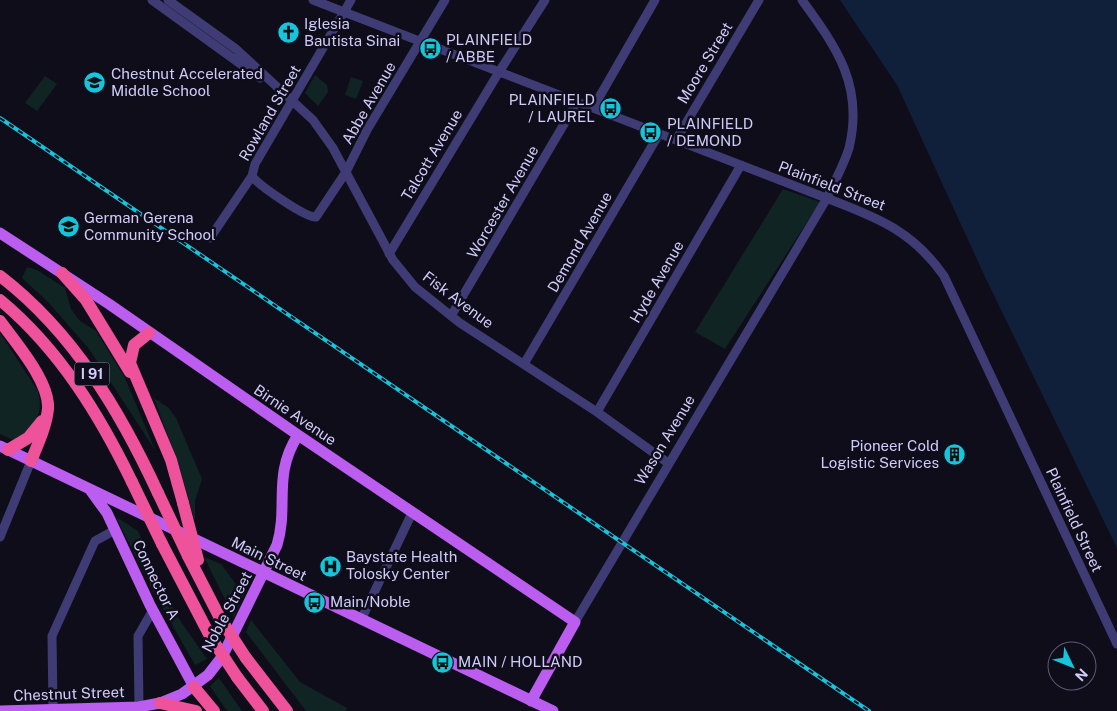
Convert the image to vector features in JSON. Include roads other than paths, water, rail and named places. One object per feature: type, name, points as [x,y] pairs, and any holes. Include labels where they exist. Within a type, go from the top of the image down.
[{"type":"highway","points":[[62,274],[90,306],[148,405]]},
{"type":"highway","name":"I 91","points":[[0,276],[49,320],[84,363],[118,416],[193,558],[212,604],[220,618],[246,658],[287,711]]},
{"type":"highway","name":"I 91","points":[[0,300],[37,335],[66,370],[104,428],[210,636],[237,677],[263,711]]},
{"type":"highway","points":[[0,321],[44,388],[48,402],[42,436],[31,461]]},
{"type":"highway","points":[[149,333],[134,345],[130,360],[131,369],[171,460],[183,503],[193,558]]},
{"type":"highway","points":[[4,448],[32,435],[47,415]]},
{"type":"highway","points":[[194,687],[214,711]]},
{"type":"highway","points":[[160,703],[196,711]]},
{"type":"main road","name":"Birnie Avenue","points":[[0,233],[575,622]]},
{"type":"main road","name":"Noble Street","points":[[139,707],[177,697],[194,687],[208,674],[222,656],[265,573],[279,540],[284,467],[288,453],[298,435]]},
{"type":"main road","name":"Main Street","points":[[4,448],[553,711]]},
{"type":"main road","name":"Connector A","points":[[88,488],[105,509],[153,610],[194,687]]},
{"type":"main road","name":"Wason Avenue","points":[[532,700],[575,622]]},
{"type":"main road","name":"Chestnut Street","points":[[0,711],[139,707]]},
{"type":"street","name":"Fisk Avenue","points":[[152,0],[293,102]]},
{"type":"street","name":"Fisk Avenue","points":[[168,0],[236,49],[293,102],[323,134],[346,172],[389,254],[415,287],[451,316],[597,412],[668,462]]},
{"type":"street","name":"Plainfield Street","points":[[313,0],[828,198],[881,219],[897,228],[924,250],[944,276],[1117,644]]},
{"type":"street","name":"Rowland Street","points":[[210,238],[252,176],[253,167],[293,102],[351,0]]},
{"type":"street","name":"Abbe Avenue","points":[[252,176],[290,204],[314,217],[346,172],[367,130],[445,0]]},
{"type":"street","name":"Talcott Avenue","points":[[389,254],[499,72],[545,0]]},
{"type":"street","points":[[594,108],[655,0]]},
{"type":"street","name":"Moore Street","points":[[676,140],[759,0]]},
{"type":"street","name":"Wason Avenue","points":[[575,622],[668,462],[828,198],[848,150],[854,119],[850,82],[844,64],[802,0]]},
{"type":"street","name":"Worcester Avenue","points":[[451,316],[577,102]]},
{"type":"street","name":"Demond Avenue","points":[[524,364],[659,134]]},
{"type":"street","name":"Hyde Avenue","points":[[597,412],[741,165]]},
{"type":"street","points":[[0,537],[31,461]]},
{"type":"street","points":[[362,620],[412,513]]},
{"type":"street","points":[[53,709],[52,636],[96,541],[115,530]]},
{"type":"street","points":[[139,707],[138,636],[153,610]]},
{"type":"water","points":[[840,0],[1117,0],[1117,548],[986,279],[897,85]]},
{"type":"railway","points":[[0,118],[869,711]]},
{"type":"place","name":"Iglesia Bautista Sinai","points":[[288,33]]},
{"type":"place","name":"PLAINFIELD / ABBE","points":[[430,49]]},
{"type":"place","name":"Chestnut Accelerated Middle School","points":[[95,83]]},
{"type":"place","name":"PLAINFIELD / LAUREL","points":[[611,109]]},
{"type":"place","name":"PLAINFIELD / DEMOND","points":[[651,133]]},
{"type":"place","name":"German Gerena Community School","points":[[68,227]]},
{"type":"place","name":"Pioneer Cold Logistic Services","points":[[955,455]]},
{"type":"place","name":"Baystate Health Tolosky Center","points":[[330,566]]},
{"type":"place","name":"Main/Noble","points":[[314,602]]},
{"type":"place","name":"MAIN / HOLLAND","points":[[442,662]]}]
